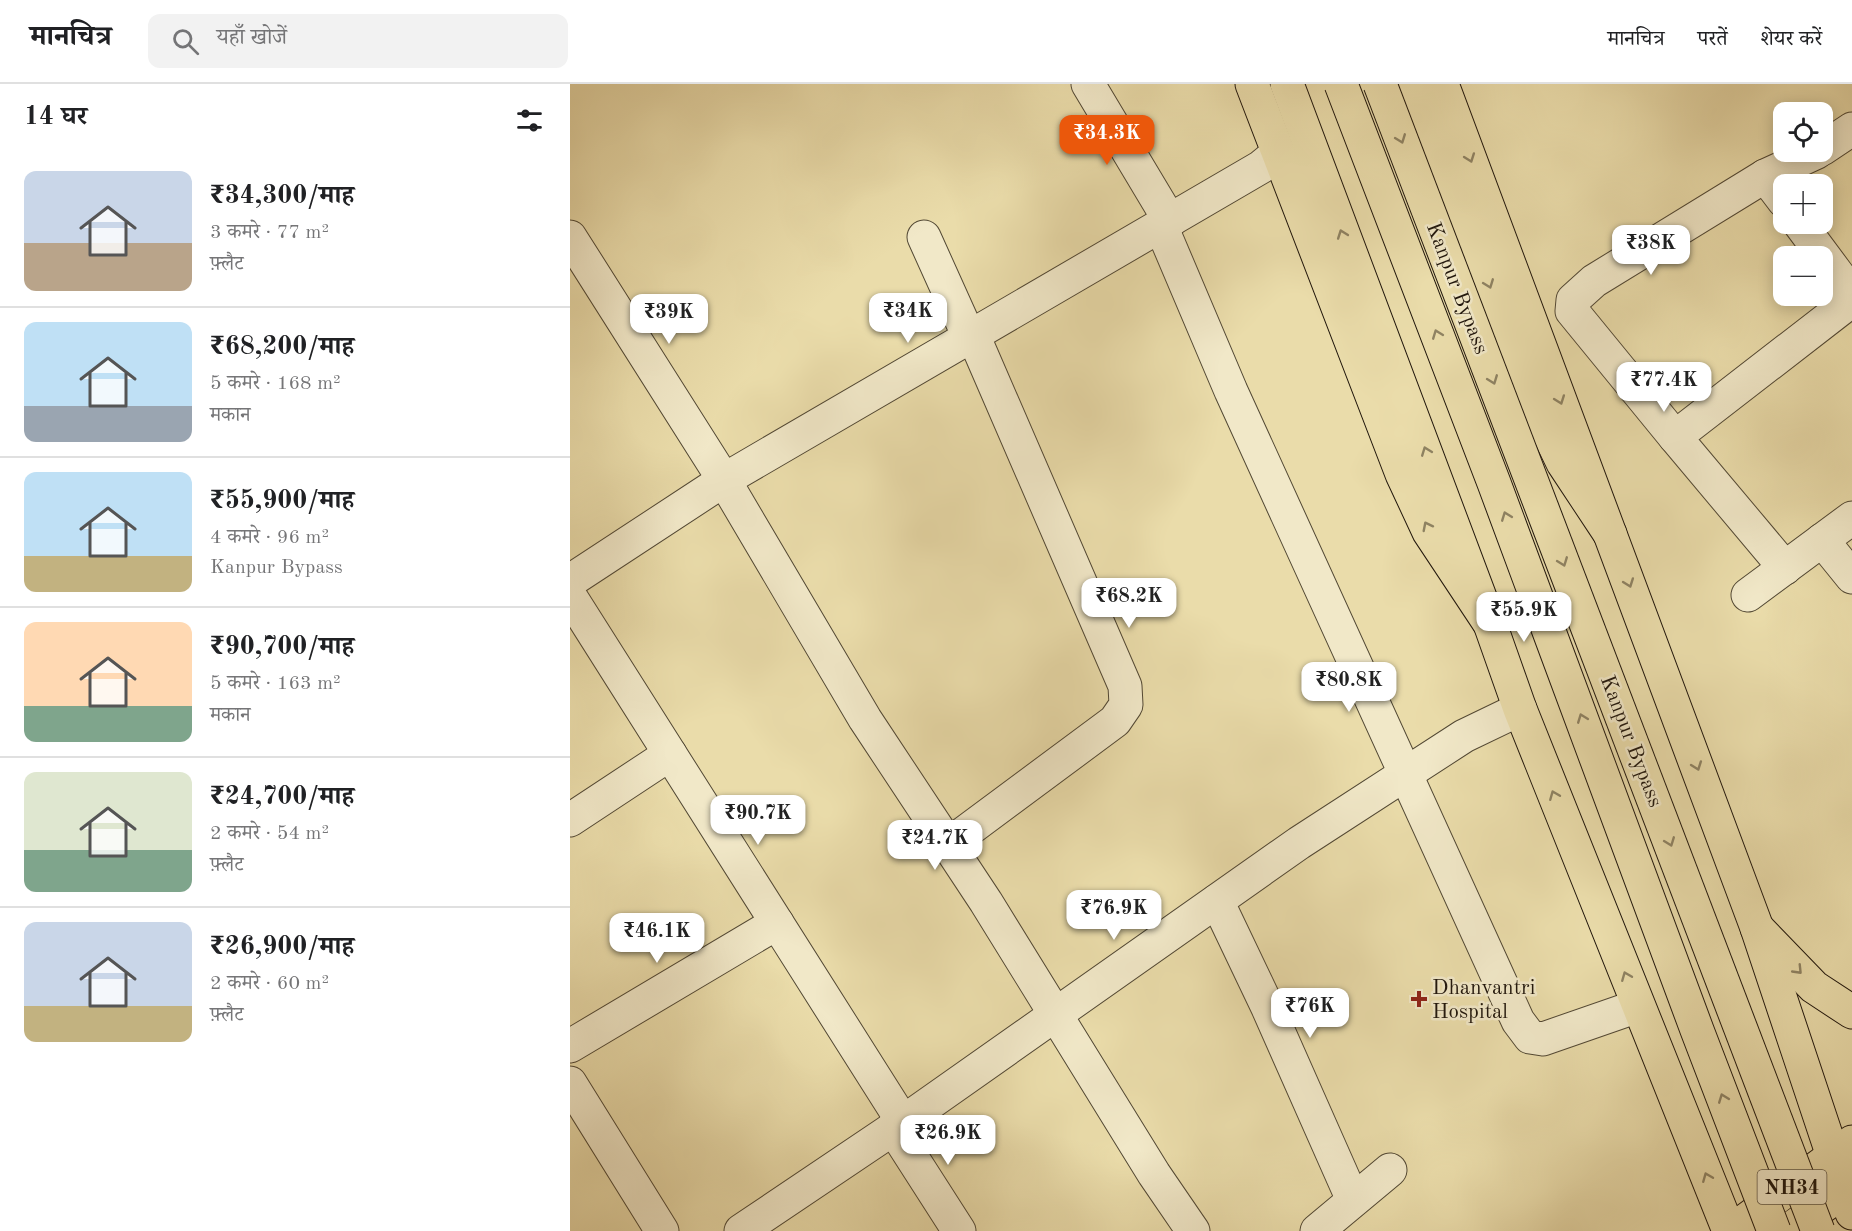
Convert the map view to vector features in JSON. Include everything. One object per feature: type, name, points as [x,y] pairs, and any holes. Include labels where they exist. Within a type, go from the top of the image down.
[{"type":"main road","points":[[1252,84],[1402,474],[1429,532],[1490,624]]},
{"type":"main road","points":[[1287,84],[1520,709],[1730,1231]]},
{"type":"main road","name":"Kanpur Bypass","points":[[1341,84],[1494,483],[1774,1231]]},
{"type":"main road","name":"Kanpur Bypass","points":[[1380,84],[1818,1231]]},
{"type":"main road","points":[[1413,84],[1540,415],[1563,463],[1610,534]]},
{"type":"main road","points":[[1442,84],[1842,1150],[1850,1198]]},
{"type":"main road","points":[[1757,928],[1814,987],[1852,1012]]},
{"type":"main road","name":"NH34","points":[[1730,1231],[1842,1150]]},
{"type":"main road","name":"NH34","points":[[1787,1231],[1850,1198]]},
{"type":"street","points":[[1088,84],[1165,224],[1232,390],[1518,1021],[1530,1037],[1543,1039],[1638,1006]]},
{"type":"street","points":[[1833,142],[1852,129]]},
{"type":"street","points":[[570,580],[724,480],[1165,224],[1261,167],[1278,153]]},
{"type":"street","points":[[1791,174],[1805,162]]},
{"type":"street","points":[[1773,189],[1594,281],[1573,300],[1572,311],[1785,568]]},
{"type":"street","points":[[1807,234],[1852,294]]},
{"type":"street","points":[[570,237],[724,480],[865,719],[986,902],[1154,1173],[1193,1231]]},
{"type":"street","points":[[924,237],[965,328],[973,335],[1125,686],[1126,705],[1115,721],[948,845]]},
{"type":"street","points":[[1675,437],[1852,300]]},
{"type":"street","points":[[1748,595],[1852,518]]},
{"type":"street","points":[[1822,540],[1852,577]]},
{"type":"street","points":[[570,596],[777,923],[959,1231]]},
{"type":"street","points":[[741,1231],[898,1125],[1299,843],[1464,736],[1520,709]]},
{"type":"street","points":[[570,820],[670,754]]},
{"type":"street","points":[[1216,901],[1268,1008],[1353,1200]]},
{"type":"street","points":[[570,1046],[777,923]]},
{"type":"street","points":[[570,1083],[662,1231]]},
{"type":"street","points":[[1317,1231],[1390,1170]]},
{"type":"place","name":"Dhanvantri Hospital","points":[[1419,999]]}]
